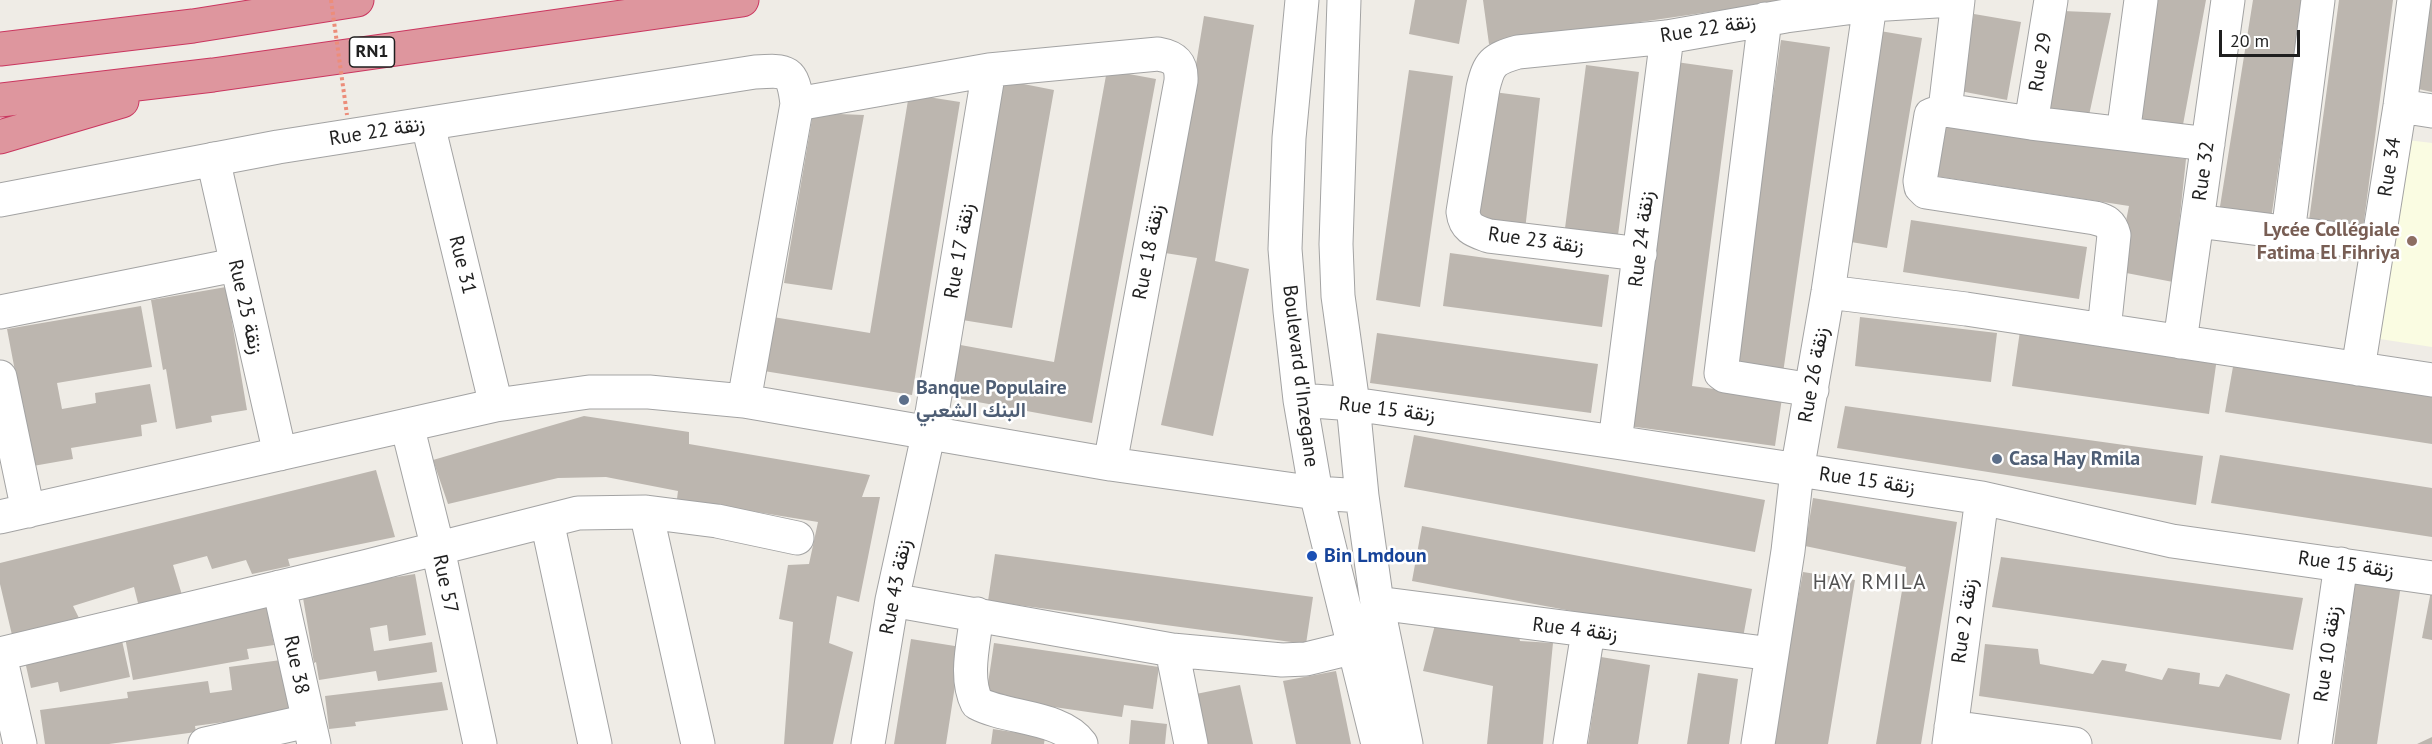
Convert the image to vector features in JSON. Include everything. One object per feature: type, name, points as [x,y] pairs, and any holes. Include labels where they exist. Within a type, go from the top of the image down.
[{"type":"highway","points":[[0,48],[193,26],[357,0]]},
{"type":"highway","name":"RN1","points":[[0,100],[213,75],[742,0]]},
{"type":"highway","points":[[0,30],[193,26]]},
{"type":"highway","points":[[0,137],[213,75]]},
{"type":"street","name":"Boulevard d'Inzegane","points":[[1302,0],[1288,138],[1285,249],[1300,400],[1316,493],[1378,744]]},
{"type":"street","points":[[1344,0],[1336,244],[1338,296],[1377,603],[1406,744]]},
{"type":"street","points":[[1946,110],[1955,0]]},
{"type":"street","name":"Rue 22 زنقة","points":[[1465,194],[1483,88],[1487,73],[1500,57],[1518,52],[1667,37],[1870,5],[1955,0]]},
{"type":"street","name":"Rue 29","points":[[2031,123],[2051,0]]},
{"type":"street","points":[[2123,134],[2141,0]]},
{"type":"street","name":"Rue 32","points":[[2180,342],[2228,0]]},
{"type":"street","points":[[2288,233],[2318,0]]},
{"type":"street","name":"Rue 34","points":[[2358,369],[2400,106],[2414,0]]},
{"type":"street","name":"Rue 26 زنقة","points":[[1758,744],[1797,471],[1828,292],[1870,5]]},
{"type":"street","points":[[1765,20],[1721,373],[1725,376],[1812,390]]},
{"type":"street","name":"Rue 24 زنقة","points":[[1615,442],[1667,37]]},
{"type":"street","name":"Rue 18 زنقة","points":[[989,70],[1158,54],[1175,59],[1182,69],[1110,464]]},
{"type":"street","points":[[744,401],[797,104],[989,70]]},
{"type":"street","name":"Rue 17 زنقة","points":[[928,431],[989,70]]},
{"type":"street","name":"Rue 22 زنقة","points":[[0,200],[213,159],[755,72],[786,72],[794,83],[797,104]]},
{"type":"street","points":[[2400,106],[2432,111]]},
{"type":"street","points":[[2104,330],[2114,234],[2112,227],[2106,221],[2095,218],[1926,192],[1920,181],[1931,115],[1946,110],[2031,123],[2208,144]]},
{"type":"street","name":"Rue 31","points":[[428,124],[496,405]]},
{"type":"street","name":"Rue 25 زنقة","points":[[213,159],[235,265],[280,454]]},
{"type":"street","name":"Rue 23 زنقة","points":[[1465,194],[1464,220],[1469,229],[1476,232],[1489,236],[1640,254]]},
{"type":"street","points":[[2197,221],[2378,244]]},
{"type":"street","points":[[0,312],[235,265]]},
{"type":"street","points":[[1828,292],[2104,330],[2432,380]]},
{"type":"street","points":[[0,377],[14,514],[496,405],[589,392],[649,392],[744,401],[1110,464],[1316,493],[1362,496]]},
{"type":"street","name":"Rue 15 زنقة","points":[[1300,400],[1353,404],[1982,498],[2172,541],[2432,578]]},
{"type":"street","name":"Rue 57","points":[[407,425],[438,549],[480,744]]},
{"type":"street","name":"Rue 43 زنقة","points":[[868,744],[892,600],[928,431]]},
{"type":"street","name":"Rue 2 زنقة","points":[[1950,735],[1982,498]]},
{"type":"street","points":[[646,512],[698,744]]},
{"type":"street","points":[[20,744],[0,654],[578,513],[646,512],[717,521],[797,538]]},
{"type":"street","points":[[547,521],[595,744]]},
{"type":"street","name":"Rue 10 زنقة","points":[[2315,744],[2341,564]]},
{"type":"street","name":"Rue 38","points":[[279,587],[311,732]]},
{"type":"street","points":[[892,600],[1172,650],[1282,660],[1306,659],[1355,647]]},
{"type":"street","name":"Rue 4 زنقة","points":[[1377,603],[1772,654]]},
{"type":"street","points":[[977,614],[971,673],[971,686],[977,703],[993,711],[1046,723],[1065,730],[1077,738],[1081,744]]},
{"type":"street","points":[[1570,744],[1588,632]]},
{"type":"street","points":[[1172,650],[1191,744]]},
{"type":"street","points":[[205,744],[311,732]]},
{"type":"street","points":[[1950,735],[2075,744]]},
{"type":"path","points":[[331,0],[347,115]]},
{"type":"shaded area","name":"Lycée Collégiale Fatima El Fihriya","points":[[2407,140],[2432,143],[2432,347],[2380,339]]},
{"type":"building","points":[[1415,0],[1467,0],[1459,44],[1409,34]]},
{"type":"building","points":[[1483,0],[1785,0],[1785,1],[1489,44]]},
{"type":"building","points":[[2152,0],[2206,0],[2182,130],[2137,122]]},
{"type":"building","points":[[2253,0],[2303,0],[2270,226],[2218,219]]},
{"type":"building","points":[[2339,0],[2393,0],[2362,236],[2308,228]]},
{"type":"building","points":[[2429,0],[2432,0],[2432,92],[2414,88]]},
{"type":"building","points":[[2063,11],[2111,13],[2088,120],[2046,111]]},
{"type":"building","points":[[1974,14],[2021,22],[2007,100],[1960,91]]},
{"type":"building","points":[[1204,16],[1254,25],[1215,261],[1249,269],[1213,436],[1161,425],[1197,258],[1165,253]]},
{"type":"building","points":[[1880,31],[1922,38],[1887,248],[1845,241]]},
{"type":"building","points":[[1781,40],[1830,47],[1783,373],[1734,366]]},
{"type":"building","points":[[1669,61],[1733,70],[1692,386],[1782,398],[1775,446],[1621,425]]},
{"type":"building","points":[[1586,65],[1639,72],[1617,243],[1564,236]]},
{"type":"building","points":[[1107,70],[1156,79],[1092,423],[945,396],[955,344],[1054,362]]},
{"type":"building","points":[[1409,70],[1453,76],[1420,307],[1376,300]]},
{"type":"building","points":[[1003,80],[1054,90],[1012,328],[956,319]]},
{"type":"building","points":[[1486,91],[1540,98],[1525,230],[1471,224]]},
{"type":"building","points":[[909,94],[960,102],[912,395],[764,371],[773,317],[870,333]]},
{"type":"building","points":[[813,113],[864,115],[832,290],[784,283]]},
{"type":"building","points":[[1945,124],[2186,159],[2173,282],[2116,271],[2129,206],[1935,176]]},
{"type":"building","points":[[1911,220],[2087,247],[2079,299],[1903,272]]},
{"type":"building","points":[[1450,253],[1609,275],[1602,327],[1443,306]]},
{"type":"building","points":[[226,287],[247,410],[211,416],[212,422],[176,429],[151,300]]},
{"type":"building","points":[[141,306],[152,367],[57,383],[62,409],[96,403],[95,393],[150,384],[157,422],[141,425],[142,436],[71,448],[73,459],[33,466],[7,329]]},
{"type":"building","points":[[1860,317],[1997,333],[1991,382],[1855,366]]},
{"type":"building","points":[[2020,331],[2217,358],[2209,414],[2012,386]]},
{"type":"building","points":[[1377,333],[1598,364],[1591,413],[1370,383]]},
{"type":"building","points":[[2234,361],[2432,391],[2432,444],[2225,412]]},
{"type":"building","points":[[1845,406],[2203,456],[2196,505],[1837,448]]},
{"type":"building","points":[[584,416],[689,432],[689,444],[870,475],[862,497],[880,497],[859,602],[837,596],[829,643],[853,652],[833,744],[784,744],[793,622],[779,619],[788,565],[809,564],[818,522],[677,499],[678,491],[606,477],[558,478],[448,504],[433,460]]},
{"type":"building","points":[[1414,435],[1765,500],[1755,552],[1404,487]]},
{"type":"building","points":[[2220,455],[2432,488],[2432,537],[2211,503]]},
{"type":"building","points":[[376,470],[395,537],[288,559],[290,566],[252,574],[246,560],[212,569],[207,556],[173,565],[182,595],[139,607],[134,587],[73,606],[79,618],[12,635],[0,584],[0,563]]},
{"type":"building","points":[[1813,498],[1957,522],[1921,744],[1876,744],[1906,567],[1805,546]]},
{"type":"building","points":[[1422,526],[1752,589],[1742,643],[1412,581]]},
{"type":"building","points":[[995,554],[1313,597],[1306,644],[988,601]]},
{"type":"building","points":[[2001,557],[2303,598],[2293,650],[1992,607]]},
{"type":"building","points":[[1803,572],[1855,580],[1828,744],[1771,744]]},
{"type":"building","points":[[415,574],[426,635],[389,641],[387,625],[370,628],[374,651],[432,642],[437,672],[378,681],[376,671],[319,680],[302,592]]},
{"type":"building","points":[[2356,577],[2401,585],[2377,744],[2334,744]]},
{"type":"building","points":[[2432,591],[2432,640],[2422,638]]},
{"type":"building","points":[[267,607],[274,645],[247,649],[249,659],[133,680],[124,632]]},
{"type":"building","points":[[1436,621],[1517,628],[1520,641],[1553,643],[1543,744],[1487,744],[1493,686],[1423,671]]},
{"type":"building","points":[[121,636],[130,677],[60,692],[58,682],[31,688],[24,657]]},
{"type":"building","points":[[911,639],[961,647],[946,744],[894,744]]},
{"type":"building","points":[[994,643],[1159,667],[1153,709],[1124,705],[1122,717],[986,697]]},
{"type":"building","points":[[1985,644],[2038,649],[2040,664],[2093,674],[2102,660],[2127,664],[2125,671],[2162,680],[2168,668],[2200,673],[2199,684],[2219,687],[2226,674],[2290,694],[2281,740],[1979,696]]},
{"type":"building","points":[[1601,657],[1650,665],[1638,744],[1588,744]]},
{"type":"building","points":[[281,660],[290,713],[195,726],[196,732],[109,744],[45,744],[40,710],[128,698],[127,692],[208,681],[210,693],[232,690],[229,667]]},
{"type":"building","points":[[1336,671],[1351,744],[1296,744],[1283,681]]},
{"type":"building","points":[[1698,673],[1738,679],[1729,744],[1687,744]]},
{"type":"building","points":[[442,682],[448,710],[355,722],[356,726],[329,729],[325,696]]},
{"type":"building","points":[[1240,685],[1253,744],[1206,744],[1196,694]]},
{"type":"building","points":[[1131,720],[1167,724],[1165,744],[1129,744]]},
{"type":"building","points":[[993,729],[1045,737],[1044,744],[991,744]]},
{"type":"building","points":[[2432,737],[2432,744],[2417,744]]},
{"type":"place","name":"Lycée Collégiale Fatima El Fihriya","points":[[2412,241]]},
{"type":"place","name":"Banque Populaire البنك الشعبي","points":[[904,400]]},
{"type":"place","name":"Casa Hay Rmila","points":[[1997,459]]},
{"type":"place","name":"Bin Lmdoun","points":[[1312,556]]},
{"type":"district","name":"HAY RMILA","points":[[1870,583]]}]
